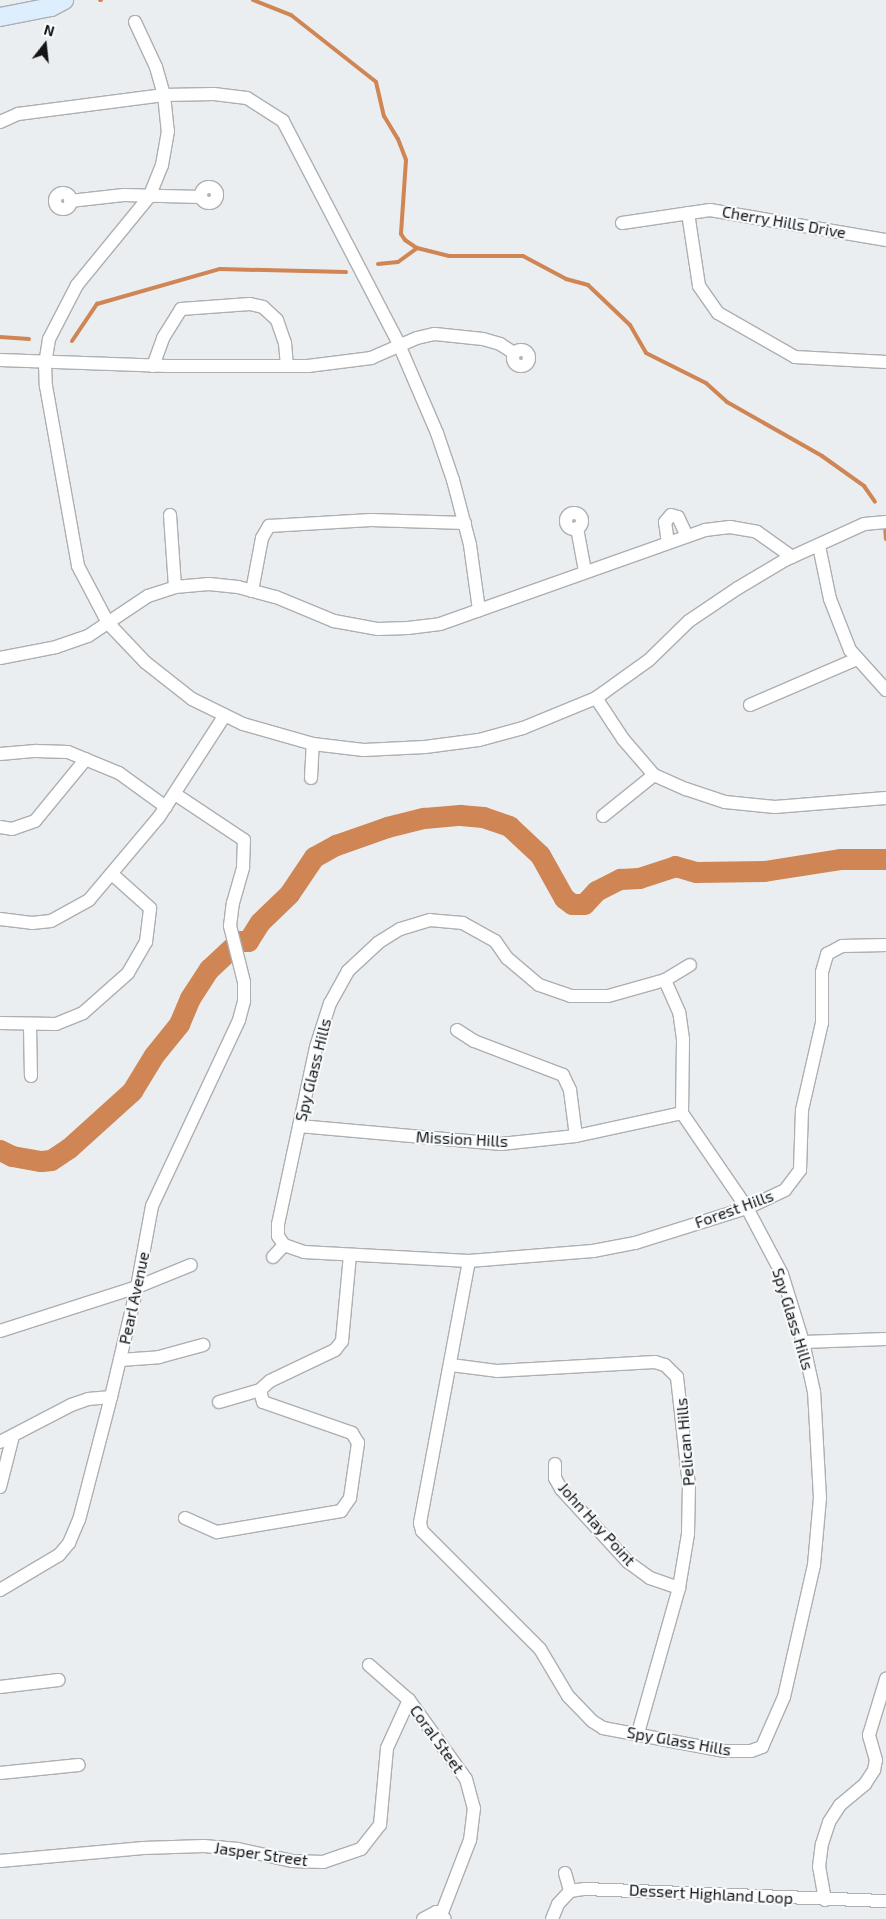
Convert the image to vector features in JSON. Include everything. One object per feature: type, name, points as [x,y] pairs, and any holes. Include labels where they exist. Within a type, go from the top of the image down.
[{"type":"main road","points":[[0,17],[50,7],[64,0]]},
{"type":"street","points":[[135,22],[156,67],[164,95],[168,131],[162,164],[148,197],[77,285],[50,339],[45,363],[46,386],[78,566],[108,623],[145,662],[192,699],[225,715],[276,735],[313,744],[364,750],[425,747],[479,740],[523,728],[596,698],[649,660],[689,621],[738,588],[792,557],[864,524],[886,522]]},
{"type":"street","points":[[0,122],[18,114],[164,95],[214,94],[247,98],[283,121],[400,346],[437,433],[465,523],[477,581],[479,610]]},
{"type":"street","points":[[70,200],[124,195],[201,197]]},
{"type":"street","name":"Cherry Hills Drive","points":[[622,223],[688,213],[727,211],[886,240]]},
{"type":"street","points":[[688,213],[699,286],[718,313],[795,357],[886,362]]},
{"type":"street","points":[[153,366],[163,338],[181,309],[250,304],[264,307],[277,320],[285,344],[287,366]]},
{"type":"street","points":[[0,360],[153,366],[287,366],[371,358],[435,334],[462,335],[500,344],[514,353]]},
{"type":"street","points":[[170,515],[175,587]]},
{"type":"street","points":[[668,543],[665,522],[671,515],[678,517],[687,536]]},
{"type":"street","points":[[252,591],[262,538],[269,526],[371,520],[465,523]]},
{"type":"street","points":[[0,658],[56,647],[88,636],[148,596],[175,587],[209,584],[252,591],[276,597],[334,621],[378,629],[440,624],[687,536],[730,527],[757,532],[792,557]]},
{"type":"street","points":[[577,528],[585,571]]},
{"type":"street","points":[[819,546],[830,599],[850,650],[886,690]]},
{"type":"street","points":[[750,706],[857,659]]},
{"type":"street","points":[[596,698],[623,739],[654,775],[725,802],[775,807],[886,798]]},
{"type":"street","points":[[0,919],[32,923],[51,921],[89,900],[166,807],[225,715]]},
{"type":"street","points":[[311,778],[313,744]]},
{"type":"street","points":[[0,754],[53,750],[86,759],[119,772],[166,807]]},
{"type":"street","points":[[0,827],[12,829],[36,821],[86,759]]},
{"type":"street","points":[[603,816],[654,775]]},
{"type":"street","name":"Pearl Avenue","points":[[0,1590],[58,1555],[69,1543],[79,1520],[112,1397],[137,1287],[152,1206],[239,1020],[244,1001],[244,982],[230,926],[232,903],[244,868],[244,840],[175,794]]},
{"type":"street","points":[[0,1023],[30,1026],[56,1024],[83,1014],[128,973],[146,942],[150,908],[112,874]]},
{"type":"street","name":"Spy Glass Hills","points":[[284,1245],[278,1236],[278,1224],[322,1023],[348,971],[378,943],[413,923],[445,919],[481,930],[495,941],[523,974],[539,985],[571,996],[608,996],[665,980],[690,965]]},
{"type":"street","name":"Forest Hills","points":[[469,1260],[593,1251],[635,1242],[747,1208],[785,1190],[800,1170],[802,1110],[822,1023],[822,972],[826,954],[842,946],[886,945]]},
{"type":"street","points":[[665,980],[679,1012],[683,1039],[682,1113]]},
{"type":"street","points":[[30,1026],[31,1076]]},
{"type":"street","points":[[457,1030],[474,1040],[552,1068],[563,1075],[570,1090],[576,1136]]},
{"type":"street","name":"Spy Glass Hills","points":[[469,1260],[451,1365],[420,1523],[422,1531],[540,1649],[568,1696],[582,1712],[603,1728],[739,1752],[762,1747],[768,1738],[784,1698],[806,1607],[819,1514],[818,1432],[814,1392],[803,1342],[782,1274],[747,1208],[682,1113]]},
{"type":"street","name":"Mission Hills","points":[[299,1126],[500,1144],[576,1136],[682,1113]]},
{"type":"street","points":[[273,1257],[284,1245],[304,1252],[469,1260]]},
{"type":"street","points":[[219,1402],[260,1390],[270,1381],[335,1350],[342,1341],[345,1328],[350,1255]]},
{"type":"street","points":[[0,1331],[137,1287],[191,1265]]},
{"type":"street","points":[[0,1339],[25,1323]]},
{"type":"street","points":[[803,1342],[886,1339]]},
{"type":"street","points":[[120,1360],[159,1356],[203,1345]]},
{"type":"street","name":"Pelican Hills","points":[[451,1365],[497,1371],[655,1362],[672,1370],[680,1385],[689,1510],[685,1561],[638,1733]]},
{"type":"street","points":[[186,1518],[217,1532],[341,1511],[350,1498],[358,1443],[352,1433],[264,1402],[260,1390]]},
{"type":"street","points":[[0,1442],[71,1404],[88,1398],[112,1397]]},
{"type":"street","points":[[0,1487],[13,1436]]},
{"type":"street","name":"John Hay Point","points":[[555,1464],[555,1478],[560,1489],[628,1562],[650,1578],[678,1588]]},
{"type":"street","name":"Coral Steet","points":[[369,1665],[409,1700],[466,1779],[474,1808],[470,1840],[443,1917]]},
{"type":"street","points":[[825,1900],[819,1867],[822,1844],[829,1822],[840,1805],[865,1784],[874,1770],[876,1760],[869,1735],[886,1679]]},
{"type":"street","points":[[0,1687],[59,1680]]},
{"type":"street","name":"Jasper Street","points":[[0,1861],[143,1848],[204,1846],[238,1849],[292,1861],[323,1862],[361,1849],[380,1825],[387,1748],[409,1700]]},
{"type":"street","points":[[0,1773],[79,1765]]},
{"type":"street","points":[[552,1919],[558,1904],[570,1891],[565,1873]]},
{"type":"street","name":"Dessert Highland Loop","points":[[570,1891],[602,1888],[825,1900],[886,1901]]},
{"type":"street","points":[[422,1919],[431,1912],[443,1917]]},
{"type":"waterway","points":[[253,0],[291,15],[376,82],[384,116],[398,139],[406,160],[401,234],[405,240],[417,248],[449,256],[523,256],[566,279],[588,285],[630,325],[646,353],[706,383],[727,402],[822,456],[864,486],[875,502]]},
{"type":"waterway","points":[[378,264],[398,262],[417,248]]},
{"type":"waterway","points":[[72,341],[97,304],[220,269],[346,272]]},
{"type":"waterway","points":[[0,337],[29,339]]},
{"type":"waterway","points":[[885,526],[886,539]]},
{"type":"waterway","points":[[0,1150],[12,1156],[41,1161],[51,1160],[69,1148],[132,1091],[154,1055],[179,1024],[190,998],[209,969],[239,941],[248,941],[260,922],[289,894],[314,857],[336,845],[387,827],[424,818],[460,815],[483,817],[509,826],[540,855],[564,898],[572,904],[584,904],[596,891],[620,879],[639,878],[675,866],[696,872],[764,871],[841,859],[886,859]]}]
